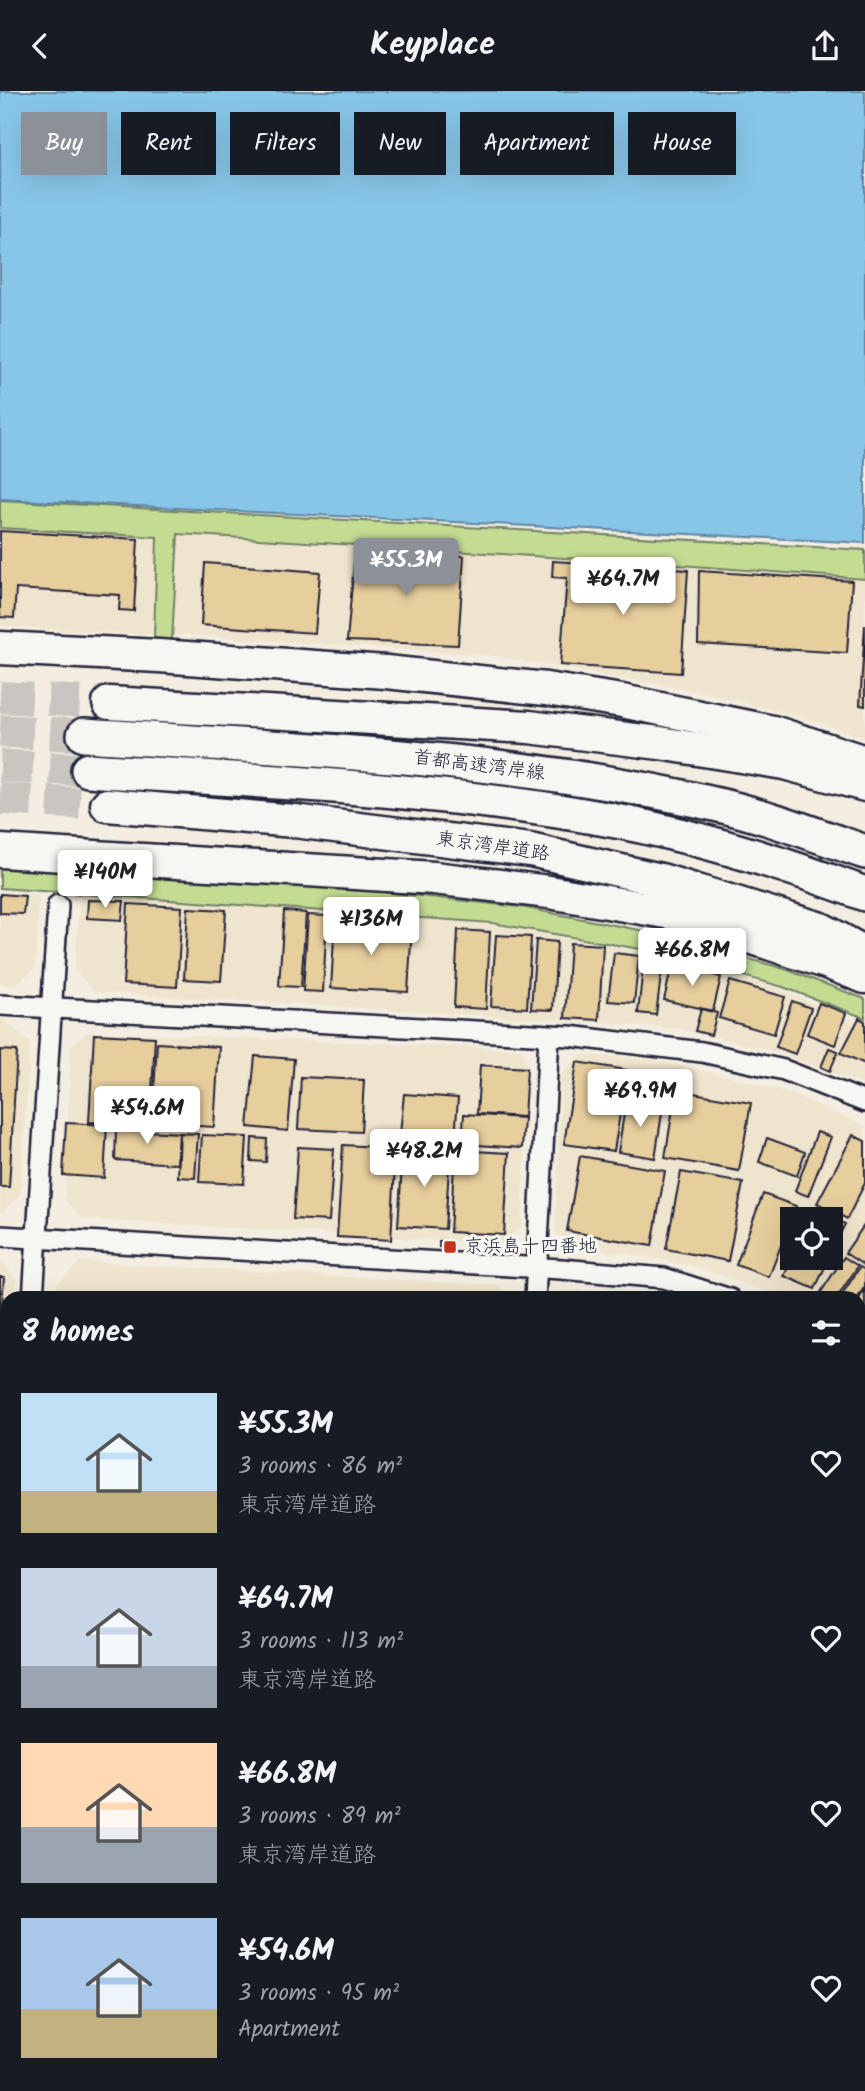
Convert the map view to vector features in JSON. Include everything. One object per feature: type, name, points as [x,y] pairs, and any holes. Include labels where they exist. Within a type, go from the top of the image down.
[{"type":"highway","points":[[0,648],[386,672],[546,689],[622,701],[773,732],[865,762]]},
{"type":"highway","points":[[109,703],[529,727],[660,743],[785,764],[865,785]]},
{"type":"highway","name":"首都高速湾岸線","points":[[84,735],[461,762],[612,783],[716,804],[865,852]]},
{"type":"highway","name":"首都高速湾岸線","points":[[88,770],[314,785],[463,799],[601,818],[801,870],[865,894]]},
{"type":"highway","name":"東京湾岸道路","points":[[107,805],[294,821],[530,850],[674,884],[821,929],[865,953]]},
{"type":"highway","points":[[0,851],[421,877],[549,892],[683,915],[865,977]]},
{"type":"street","points":[[34,1291],[58,905]]},
{"type":"street","points":[[0,1005],[569,1036],[702,1052],[783,1070],[865,1102]]},
{"type":"street","points":[[535,1291],[549,1036]]},
{"type":"street","points":[[0,1235],[536,1267],[664,1278],[705,1291]]},
{"type":"shaded area","points":[[0,527],[157,537],[154,635],[0,626]]},
{"type":"shaded area","points":[[177,534],[411,545],[865,579],[865,738],[805,718],[701,692],[488,655],[172,634]]},
{"type":"shaded area","points":[[0,892],[39,895],[35,968],[15,985],[0,984]]},
{"type":"shaded area","points":[[80,892],[491,925],[666,956],[766,984],[865,1025],[865,1085],[778,1052],[679,1029],[95,992],[75,971]]},
{"type":"shaded area","points":[[0,1020],[4,1020],[30,1043],[20,1195],[3,1212],[0,1212]]},
{"type":"shaded area","points":[[87,1032],[521,1049],[527,1062],[522,1226],[503,1244],[83,1219],[65,1200],[71,1045]]},
{"type":"shaded area","points":[[581,1055],[654,1060],[731,1077],[792,1094],[865,1126],[865,1291],[764,1291],[697,1267],[625,1253],[574,1249],[555,1231],[562,1073]]},
{"type":"shaded area","points":[[0,1259],[16,1279],[15,1291],[0,1291]]},
{"type":"shaded area","points":[[81,1261],[500,1286],[504,1291],[57,1291],[57,1284]]},
{"type":"green space","points":[[0,500],[865,550],[865,579],[178,534],[172,640],[154,639],[157,537],[0,528]]},
{"type":"green space","points":[[0,868],[365,890],[521,907],[660,934],[785,969],[865,999],[865,1018],[783,987],[657,952],[492,923],[0,888]]},
{"type":"water","points":[[0,91],[865,91],[865,543],[0,499]]},
{"type":"building","points":[[0,531],[138,539],[134,611],[119,610],[120,595],[16,589],[14,618],[0,617]]},
{"type":"building","points":[[355,551],[464,556],[458,645],[347,641]]},
{"type":"building","points":[[553,561],[688,570],[681,673],[560,665],[567,578],[552,577]]},
{"type":"building","points":[[205,563],[320,572],[315,633],[201,625]]},
{"type":"building","points":[[699,571],[852,581],[847,653],[698,644]]},
{"type":"building","points":[[865,625],[865,706],[860,705]]},
{"type":"building","points":[[0,894],[25,896],[23,914],[0,913]]},
{"type":"building","points":[[88,900],[124,901],[122,920],[87,918]]},
{"type":"building","points":[[128,904],[182,907],[177,987],[123,984]]},
{"type":"building","points":[[188,908],[226,910],[221,981],[184,979]]},
{"type":"building","points":[[284,911],[306,913],[301,987],[279,986]]},
{"type":"building","points":[[308,915],[327,916],[323,992],[303,991]]},
{"type":"building","points":[[335,921],[412,926],[408,992],[331,988]]},
{"type":"building","points":[[458,930],[490,932],[486,1009],[454,1007]]},
{"type":"building","points":[[496,935],[531,937],[527,1008],[491,1006]]},
{"type":"building","points":[[536,940],[557,942],[553,1010],[531,1009]]},
{"type":"building","points":[[570,943],[603,945],[599,1020],[565,1018]]},
{"type":"building","points":[[614,953],[639,956],[634,1003],[608,1001]]},
{"type":"building","points":[[644,958],[663,960],[656,1015],[638,1013]]},
{"type":"building","points":[[672,965],[721,977],[713,1011],[664,1000]]},
{"type":"building","points":[[730,981],[785,997],[774,1034],[719,1018]]},
{"type":"building","points":[[792,1001],[811,1008],[795,1054],[776,1047]]},
{"type":"building","points":[[819,1003],[846,1013],[835,1045],[807,1034]]},
{"type":"building","points":[[701,1009],[717,1013],[711,1035],[695,1031]]},
{"type":"building","points":[[859,1018],[865,1021],[865,1064],[841,1053]]},
{"type":"building","points":[[94,1034],[155,1037],[150,1126],[89,1122]]},
{"type":"building","points":[[157,1043],[219,1047],[214,1127],[152,1123]]},
{"type":"building","points":[[829,1048],[838,1051],[830,1071],[821,1067]]},
{"type":"building","points":[[0,1050],[17,1051],[9,1187],[0,1187]]},
{"type":"building","points":[[255,1056],[294,1059],[288,1131],[248,1127]]},
{"type":"building","points":[[577,1062],[627,1070],[614,1151],[564,1144]]},
{"type":"building","points":[[480,1065],[527,1068],[524,1117],[477,1114]]},
{"type":"building","points":[[301,1077],[364,1080],[361,1132],[298,1129]]},
{"type":"building","points":[[676,1090],[751,1103],[739,1171],[665,1158]]},
{"type":"building","points":[[404,1094],[458,1098],[455,1138],[400,1134]]},
{"type":"building","points":[[626,1101],[663,1107],[655,1158],[618,1152]]},
{"type":"building","points":[[464,1114],[524,1118],[522,1148],[462,1144]]},
{"type":"building","points":[[66,1123],[107,1125],[104,1178],[63,1175]]},
{"type":"building","points":[[116,1129],[179,1133],[177,1164],[115,1160]]},
{"type":"building","points":[[817,1132],[831,1137],[808,1196],[795,1191]]},
{"type":"building","points":[[180,1133],[198,1134],[195,1178],[178,1177]]},
{"type":"building","points":[[202,1135],[247,1137],[244,1184],[199,1182]]},
{"type":"building","points":[[853,1135],[865,1141],[865,1183],[847,1219],[843,1217],[843,1207],[824,1207],[817,1203]]},
{"type":"building","points":[[252,1138],[267,1139],[266,1162],[251,1161]]},
{"type":"building","points":[[767,1138],[805,1152],[797,1176],[759,1162]]},
{"type":"building","points":[[343,1145],[396,1148],[391,1240],[337,1237]]},
{"type":"building","points":[[298,1147],[334,1149],[329,1221],[293,1219]]},
{"type":"building","points":[[403,1150],[450,1153],[445,1229],[398,1226]]},
{"type":"building","points":[[455,1150],[509,1153],[504,1235],[450,1232]]},
{"type":"building","points":[[580,1156],[665,1171],[652,1246],[567,1231]]},
{"type":"building","points":[[681,1172],[743,1183],[728,1261],[666,1249]]},
{"type":"building","points":[[763,1194],[796,1206],[780,1207],[780,1248],[769,1277],[736,1265]]},
{"type":"building","points":[[865,1224],[865,1266],[845,1253]]},
{"type":"building","points":[[439,1241],[451,1242],[451,1248],[439,1247]]},
{"type":"building","points":[[844,1257],[858,1266],[841,1291],[822,1291],[835,1270],[843,1270]]},
{"type":"building","points":[[860,1267],[865,1270],[865,1286],[862,1291],[844,1291]]},
{"type":"building","points":[[787,1270],[824,1270],[815,1289],[784,1276]]},
{"type":"building","points":[[0,1277],[4,1277],[3,1291],[0,1291]]},
{"type":"tunnel","points":[[0,697],[109,703]]},
{"type":"tunnel","points":[[0,731],[84,735]]},
{"type":"tunnel","points":[[0,766],[88,770]]},
{"type":"tunnel","points":[[0,799],[107,805]]},
{"type":"place","name":"京浜島十四番地","points":[[450,1247]]}]
